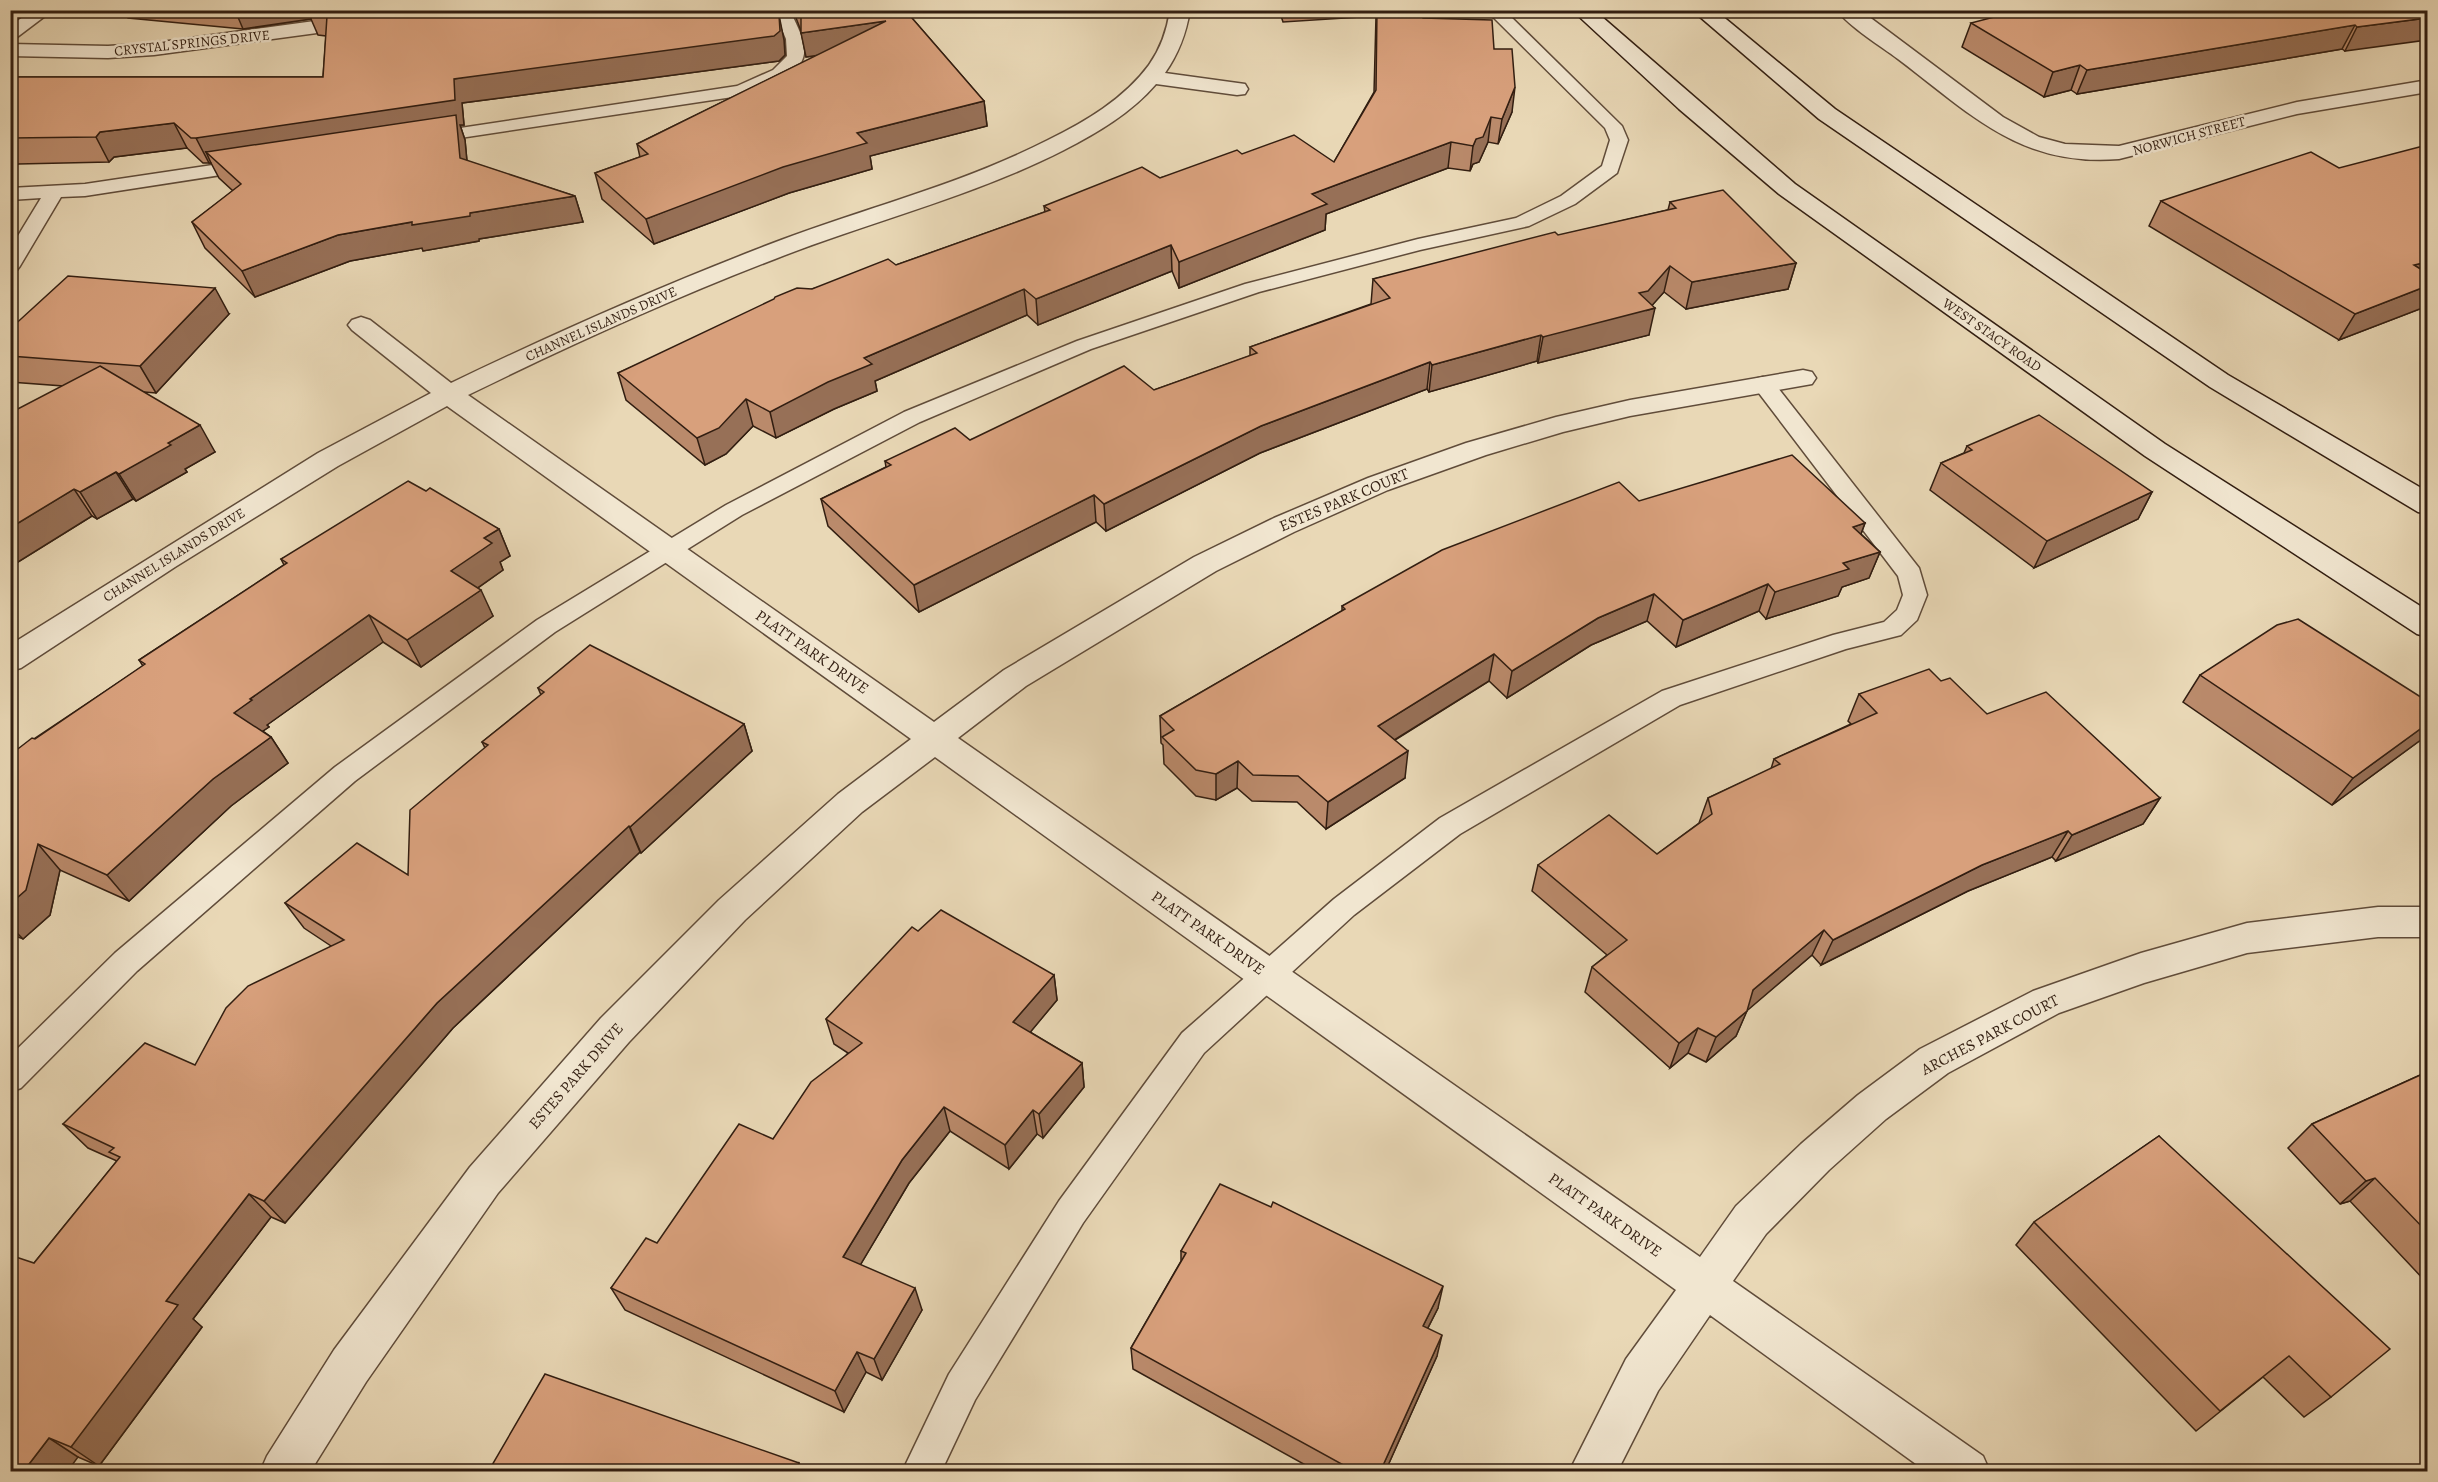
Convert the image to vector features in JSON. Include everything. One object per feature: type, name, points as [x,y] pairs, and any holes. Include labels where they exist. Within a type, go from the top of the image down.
[{"type":"street","name":"CRYSTAL SPRINGS DRIVE","points":[[10,50],[108,52],[154,49],[443,10]]},
{"type":"street","name":"CHANNEL ISLANDS DRIVE","points":[[10,660],[100,600],[369,436],[540,350],[763,254],[975,182],[1031,158],[1077,134],[1117,107],[1151,77],[1168,54],[1179,23],[1180,10]]},
{"type":"street","name":"WEST STACY ROAD","points":[[1582,10],[1787,189],[2155,450],[2427,626]]},
{"type":"street","points":[[1702,10],[1837,121],[2218,381],[2427,505]]},
{"type":"street","name":"NORWICH STREET","points":[[1847,10],[1983,113],[2016,135],[2044,145],[2075,152],[2106,154],[2133,151],[2297,108],[2427,86]]},
{"type":"street","points":[[1151,77],[1237,89]]},
{"type":"street","name":"PLATT PARK DRIVE","points":[[361,326],[450,395],[1967,1472]]},
{"type":"street","name":"ESTES PARK COURT","points":[[935,739],[1015,678],[1169,585],[1284,525],[1378,483],[1556,424],[1630,408],[1803,378]]},
{"type":"street","name":"ESTES PARK DRIVE","points":[[283,1472],[350,1366],[484,1180],[615,1030],[749,894],[850,803],[935,739]]},
{"type":"street","name":"ARCHES PARK COURT","points":[[1592,1472],[1642,1375],[1751,1220],[1815,1157],[1872,1107],[1934,1061],[2046,1002],[2141,968],[2247,938],[2378,922],[2427,922]]},
{"type":"lane","points":[[10,34],[45,10]]},
{"type":"lane","points":[[411,141],[740,91],[766,81],[784,69],[795,56],[795,43],[782,10]]},
{"type":"lane","points":[[10,1078],[126,962],[345,774],[546,626],[734,510],[912,417],[1084,345],[1252,288],[1418,245],[1522,222],[1568,200],[1610,169],[1619,140],[1613,126],[1494,10]]},
{"type":"lane","points":[[10,194],[85,190],[269,162]]},
{"type":"lane","points":[[10,266],[54,192]]},
{"type":"lane","points":[[921,1472],[962,1387],[1071,1212],[1193,1043],[1344,907],[1450,826],[1671,698],[1842,641],[1892,629],[1908,614],[1915,595],[1910,574],[1763,384]]},
{"type":"building","points":[[777,10],[780,31],[774,36],[454,79],[455,100],[196,138],[191,138],[174,123],[100,132],[96,137],[10,138],[10,77],[323,77],[327,16],[322,15],[322,12],[308,11]]},
{"type":"building","points":[[798,10],[905,10],[984,101],[857,133],[867,143],[783,167],[646,219],[595,173],[648,154],[637,144],[886,21],[801,33],[801,17]]},
{"type":"building","points":[[1377,10],[1420,10],[1423,18],[1492,20],[1494,49],[1512,49],[1515,87],[1502,119],[1491,117],[1483,137],[1476,139],[1473,146],[1451,142],[1312,194],[1327,204],[1179,262],[1171,245],[1036,299],[1024,289],[864,358],[872,364],[828,382],[770,412],[746,399],[719,428],[697,438],[618,373],[797,288],[812,289],[888,259],[896,265],[1050,210],[1044,206],[1142,167],[1160,178],[1237,150],[1242,154],[1294,135],[1334,162],[1376,90]]},
{"type":"building","points":[[2021,10],[2427,10],[2427,18],[2357,27],[2355,25],[2087,70],[2080,65],[2053,72],[1971,23]]},
{"type":"building","points":[[456,115],[460,158],[575,196],[470,213],[470,216],[412,225],[412,222],[338,235],[242,271],[192,222],[241,184],[206,152]]},
{"type":"building","points":[[2427,145],[2427,262],[2414,265],[2427,273],[2427,286],[2355,314],[2161,201],[2311,152],[2339,168]]},
{"type":"building","points":[[1723,190],[1796,263],[1692,282],[1670,266],[1648,291],[1639,293],[1655,308],[1543,337],[1541,335],[1432,365],[1430,362],[1261,426],[1104,504],[1094,495],[914,585],[821,499],[891,465],[885,461],[955,428],[970,440],[1124,366],[1154,390],[1257,353],[1250,347],[1390,298],[1373,279],[1555,232],[1558,235],[1676,208],[1670,202]]},
{"type":"building","points":[[68,276],[215,288],[140,366],[10,356],[10,329]]},
{"type":"building","points":[[100,366],[200,425],[168,443],[171,445],[119,474],[116,472],[80,492],[74,489],[10,528],[10,413]]},
{"type":"building","points":[[2039,415],[2152,492],[2047,541],[1941,463],[1972,450],[1967,446]]},
{"type":"building","points":[[1792,455],[1865,523],[1853,527],[1880,552],[1843,563],[1849,569],[1775,592],[1768,584],[1683,620],[1654,594],[1598,618],[1512,671],[1494,654],[1378,726],[1408,751],[1328,802],[1298,776],[1253,775],[1238,761],[1216,774],[1196,770],[1162,737],[1174,730],[1160,716],[1345,609],[1342,606],[1442,550],[1619,482],[1639,501]]},
{"type":"building","points":[[408,481],[426,491],[430,488],[499,529],[484,538],[492,543],[451,571],[481,590],[407,640],[369,615],[250,699],[252,700],[234,713],[271,737],[213,779],[107,875],[38,844],[26,890],[10,904],[10,755],[145,664],[139,660],[287,563],[281,559]]},
{"type":"building","points":[[2298,619],[2427,701],[2427,724],[2353,778],[2200,675],[2277,625]]},
{"type":"building","points":[[590,645],[744,724],[629,826],[437,1003],[264,1201],[249,1194],[166,1301],[178,1305],[71,1447],[49,1438],[23,1472],[10,1472],[10,1255],[34,1263],[120,1157],[109,1152],[114,1148],[63,1124],[145,1043],[195,1065],[226,1008],[248,986],[344,940],[285,903],[357,843],[408,875],[410,810],[488,745],[482,742],[544,692],[538,688]]},
{"type":"building","points":[[1929,669],[1941,681],[1950,678],[1987,714],[2046,692],[2160,798],[2072,835],[2068,831],[1982,865],[1833,940],[1824,930],[1753,990],[1747,1011],[1716,1037],[1698,1028],[1679,1043],[1592,967],[1627,940],[1538,865],[1609,815],[1657,854],[1712,814],[1708,798],[1780,764],[1774,759],[1877,713],[1859,694]]},
{"type":"building","points":[[941,910],[1054,975],[1013,1022],[1082,1063],[1039,1114],[1033,1110],[1005,1145],[944,1107],[902,1160],[843,1257],[915,1288],[874,1359],[857,1352],[835,1391],[611,1288],[646,1238],[657,1243],[739,1124],[773,1139],[811,1082],[862,1043],[826,1019],[912,927],[918,931]]},
{"type":"building","points":[[2427,1072],[2427,1232],[2375,1178],[2366,1181],[2312,1124]]},
{"type":"building","points":[[2159,1136],[2390,1349],[2331,1397],[2289,1356],[2220,1411],[2034,1222]]},
{"type":"building","points":[[1220,1184],[1271,1207],[1273,1202],[1443,1286],[1423,1326],[1442,1335],[1380,1472],[1356,1472],[1131,1348],[1186,1253],[1181,1251]]},
{"type":"building","points":[[545,1374],[799,1463],[795,1472],[488,1472]]}]
